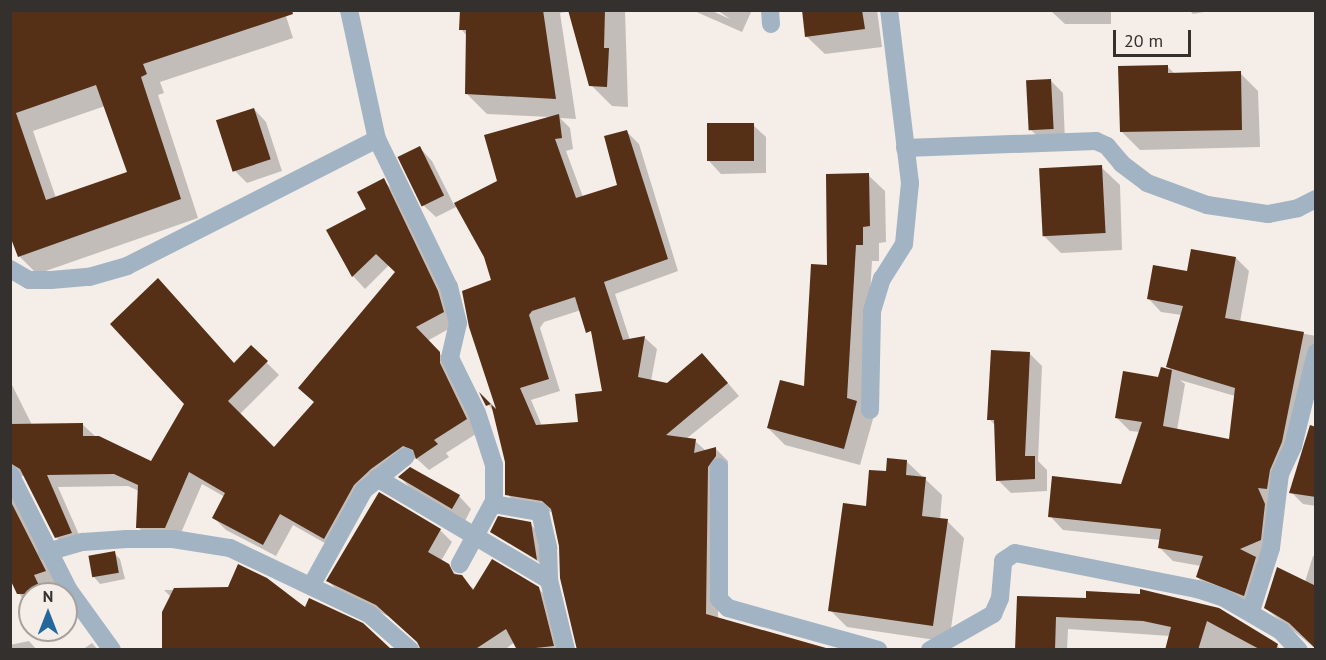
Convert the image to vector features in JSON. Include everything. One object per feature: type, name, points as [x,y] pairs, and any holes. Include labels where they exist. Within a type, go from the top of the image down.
[{"type":"lane","points":[[349,10],[376,139],[457,308],[458,323],[450,358],[489,442],[494,465],[493,504],[460,564]]},
{"type":"lane","points":[[870,410],[872,311],[882,279],[904,244],[910,183],[888,10]]},
{"type":"lane","points":[[10,269],[28,280],[51,280],[89,277],[127,266],[376,139]]},
{"type":"lane","points":[[905,148],[1096,141],[1107,146],[1122,164],[1147,183],[1208,205],[1268,214],[1298,208],[1316,199]]},
{"type":"lane","points":[[1251,611],[1271,548],[1280,474],[1293,446],[1316,353]]},
{"type":"lane","points":[[311,586],[358,500],[377,478],[405,457]]},
{"type":"lane","points":[[719,466],[719,599],[728,608],[870,649]]},
{"type":"lane","points":[[10,474],[47,552],[112,650]]},
{"type":"lane","points":[[377,478],[549,580]]},
{"type":"lane","points":[[493,504],[540,512],[548,548],[549,580],[566,650]]},
{"type":"lane","points":[[47,552],[83,542],[127,539],[205,542],[230,548],[369,614],[410,650]]},
{"type":"lane","points":[[930,650],[993,614],[1000,598],[1003,561],[1015,553],[1197,588],[1251,611],[1281,631],[1299,650]]},
{"type":"building","points":[[10,10],[292,10],[293,14],[143,64],[147,74],[141,77],[181,199],[18,257],[10,236]],"holes":[[[96,85],[127,172],[46,200],[16,113]]]},
{"type":"building","points":[[460,10],[543,10],[556,99],[465,94],[466,30],[459,30]]},
{"type":"building","points":[[568,10],[605,10],[604,48],[609,48],[607,87],[589,86]]},
{"type":"building","points":[[802,10],[862,10],[865,29],[805,37]]},
{"type":"building","points":[[1168,65],[1168,73],[1241,71],[1242,130],[1120,132],[1118,66]]},
{"type":"building","points":[[1051,79],[1054,129],[1029,130],[1026,80]]},
{"type":"building","points":[[254,108],[271,159],[233,172],[216,120]]},
{"type":"building","points":[[559,114],[562,138],[555,139],[576,198],[617,185],[604,136],[627,130],[668,259],[604,282],[623,340],[645,336],[638,377],[667,383],[702,353],[728,383],[666,435],[696,439],[694,453],[716,447],[716,456],[708,467],[706,614],[833,650],[577,650],[560,578],[559,546],[551,509],[542,501],[505,495],[505,462],[491,404],[496,409],[469,327],[462,291],[491,280],[484,257],[454,203],[497,181],[484,135]],"holes":[[[575,297],[586,333],[591,331],[602,391],[575,394],[578,422],[536,425],[520,388],[549,379],[529,315],[532,311]]]},
{"type":"building","points":[[707,123],[754,123],[754,161],[707,161]]},
{"type":"building","points":[[420,146],[444,195],[422,206],[398,157]]},
{"type":"building","points":[[1102,165],[1106,233],[1043,236],[1039,168]]},
{"type":"building","points":[[869,173],[870,226],[863,227],[863,245],[856,245],[847,398],[857,401],[844,449],[767,428],[780,380],[804,386],[811,264],[827,265],[826,174]]},
{"type":"building","points":[[384,178],[438,291],[444,312],[416,327],[440,352],[440,363],[467,419],[434,440],[438,444],[416,459],[413,450],[403,446],[371,469],[354,485],[324,539],[280,514],[263,545],[212,518],[225,493],[189,472],[165,528],[136,528],[138,485],[114,474],[47,475],[72,533],[55,538],[20,469],[10,463],[10,424],[83,423],[83,436],[99,436],[151,461],[184,404],[110,324],[158,278],[234,363],[251,345],[268,361],[228,401],[274,447],[314,402],[298,388],[395,272],[376,254],[352,277],[326,230],[366,209],[357,192]]},
{"type":"building","points":[[1191,249],[1236,257],[1225,318],[1304,332],[1282,442],[1270,470],[1267,489],[1258,488],[1265,504],[1261,540],[1240,549],[1256,557],[1244,596],[1196,577],[1203,556],[1158,548],[1161,529],[1048,517],[1052,476],[1121,484],[1142,422],[1115,418],[1123,371],[1158,377],[1161,367],[1172,370],[1163,426],[1229,439],[1235,388],[1166,367],[1183,306],[1147,299],[1153,265],[1187,271]]},
{"type":"building","points":[[991,350],[1030,352],[1025,456],[1035,456],[1035,479],[996,481],[994,420],[987,420]]},
{"type":"building","points":[[479,392],[491,404],[486,406]]},
{"type":"building","points":[[1310,425],[1316,427],[1316,497],[1289,493]]},
{"type":"building","points":[[887,458],[907,460],[906,475],[926,477],[922,516],[948,519],[933,626],[828,611],[843,503],[866,506],[869,470],[886,471]]},
{"type":"building","points":[[410,467],[460,495],[452,509],[398,477]]},
{"type":"building","points":[[379,492],[441,529],[428,552],[449,564],[454,574],[462,575],[473,590],[492,559],[539,587],[554,646],[517,650],[506,629],[474,650],[421,650],[417,642],[376,605],[326,581]]},
{"type":"building","points":[[10,500],[46,571],[34,575],[37,582],[18,582],[18,594],[10,579]]},
{"type":"building","points":[[498,516],[531,522],[537,560],[490,532]]},
{"type":"building","points":[[115,551],[119,573],[92,577],[88,556]]},
{"type":"building","points":[[238,564],[267,578],[305,607],[309,598],[363,623],[392,650],[162,650],[162,612],[174,588],[228,587]]},
{"type":"building","points":[[1277,567],[1316,586],[1316,649],[1289,623],[1264,608]]},
{"type":"building","points":[[1140,589],[1219,608],[1278,644],[1276,650],[1261,650],[1207,621],[1198,650],[1165,650],[1171,627],[1143,621],[1056,617],[1055,650],[1015,650],[1017,596],[1086,598],[1086,591],[1140,594]]}]
